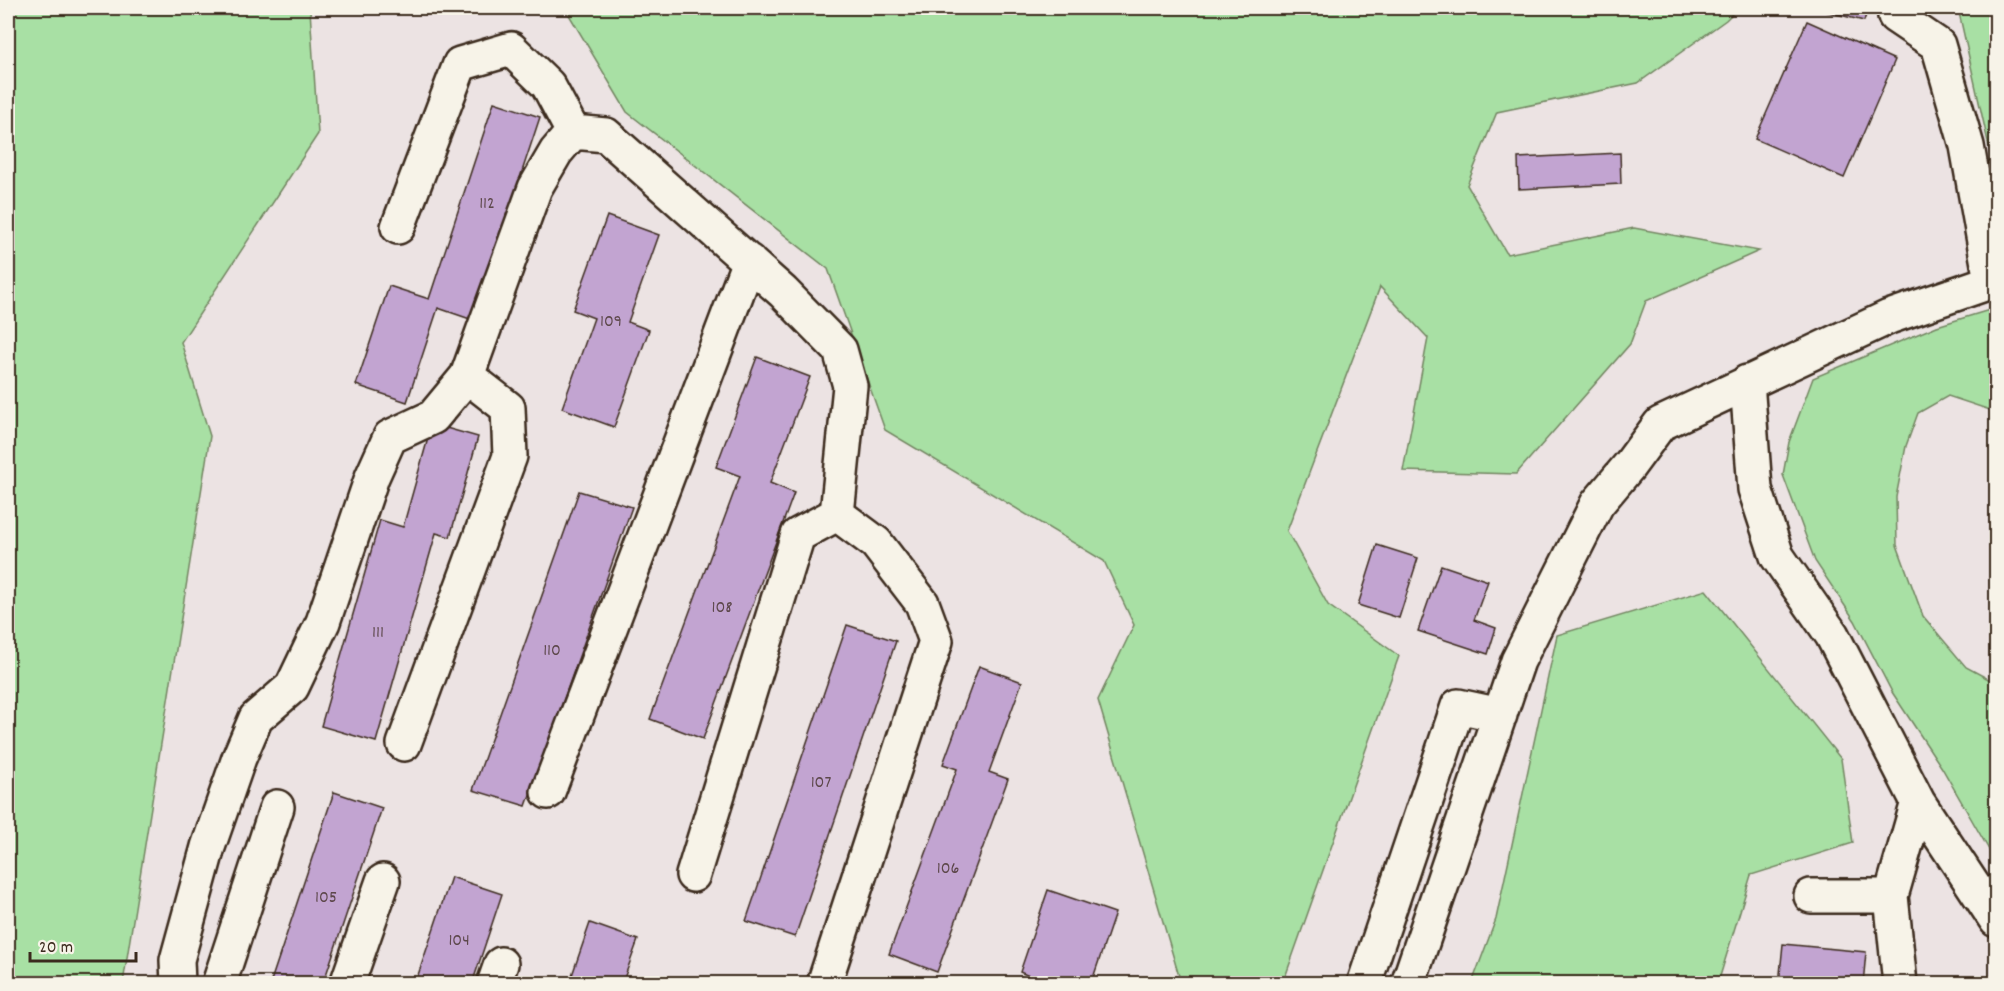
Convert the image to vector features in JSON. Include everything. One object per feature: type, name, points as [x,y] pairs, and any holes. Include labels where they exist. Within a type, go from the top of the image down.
[{"type":"street","points":[[1408,984],[1518,661],[1597,504],[1660,424],[1889,317],[1994,281],[1967,146],[1938,45],[1895,16]]},
{"type":"street","points":[[398,227],[460,64],[511,49],[548,85],[573,132]]},
{"type":"street","points":[[573,132],[606,135],[749,261],[840,350],[850,386],[837,514]]},
{"type":"street","points":[[178,984],[177,960],[208,847],[239,758],[256,718],[292,687],[323,622],[372,477],[390,437],[433,417],[467,376],[535,188],[556,152],[573,132]]},
{"type":"street","points":[[548,792],[749,261]]},
{"type":"street","points":[[404,744],[510,456],[508,408],[467,376]]},
{"type":"street","points":[[1747,382],[1755,489],[1777,556],[1832,635],[1918,802],[1996,920]]},
{"type":"street","points":[[693,875],[798,535],[837,514]]},
{"type":"street","points":[[824,984],[936,641],[922,603],[876,543],[837,514]]},
{"type":"street","points":[[1364,984],[1458,706],[1500,715]]},
{"type":"street","points":[[1900,984],[1891,896],[1918,802]]},
{"type":"street","points":[[219,984],[277,807]]},
{"type":"street","points":[[347,984],[383,881]]},
{"type":"street","points":[[1811,896],[1891,896]]},
{"type":"green space","points":[[8,8],[316,8],[310,10],[318,134],[181,342],[210,436],[123,983],[8,983]]},
{"type":"green space","points":[[565,8],[1738,8],[1726,20],[1638,83],[1497,112],[1467,185],[1507,254],[1634,228],[1759,251],[1646,301],[1630,344],[1516,474],[1403,471],[1428,338],[1380,287],[1287,531],[1328,605],[1399,656],[1283,983],[1181,983],[1098,700],[1134,625],[1104,561],[885,430],[828,269],[627,112]]},
{"type":"green space","points":[[1958,8],[1996,8],[1996,178]]},
{"type":"green space","points":[[1996,308],[1996,412],[1948,396],[1918,413],[1906,446],[1896,497],[1897,545],[1923,616],[1966,667],[1996,683],[1996,862],[1942,768],[1892,692],[1855,621],[1815,561],[1783,475],[1789,442],[1813,378],[1937,326]]},
{"type":"green space","points":[[1706,590],[1841,759],[1853,843],[1751,875],[1718,983],[1472,983],[1496,919],[1557,635]]},
{"type":"building","points":[[1813,8],[1868,8],[1864,21]]},
{"type":"building","points":[[1807,21],[1895,60],[1844,178],[1755,139]]},
{"type":"building","points":[[494,102],[540,117],[473,320],[438,308],[407,402],[356,385],[389,286],[429,299]]},
{"type":"building","points":[[1620,153],[1621,184],[1519,189],[1518,158]]},
{"type":"building","points":[[607,216],[659,235],[628,322],[649,330],[614,427],[562,408],[594,318],[573,310]]},
{"type":"building","points":[[757,357],[810,377],[770,483],[794,493],[703,739],[650,719],[740,476],[716,467]]},
{"type":"building","points":[[432,424],[478,437],[450,537],[436,533],[376,742],[321,726],[380,520],[403,527]]},
{"type":"building","points":[[579,491],[632,507],[526,806],[473,790]]},
{"type":"building","points":[[1377,545],[1418,558],[1399,618],[1358,605]]},
{"type":"building","points":[[1441,565],[1488,581],[1474,620],[1496,628],[1488,654],[1418,631]]},
{"type":"building","points":[[847,625],[896,641],[795,937],[746,921]]},
{"type":"building","points":[[979,666],[1022,682],[989,772],[1008,779],[937,972],[889,954],[957,769],[943,764]]},
{"type":"building","points":[[334,792],[382,808],[323,984],[270,984]]},
{"type":"building","points":[[451,877],[502,894],[472,984],[415,984]]},
{"type":"building","points":[[1048,890],[1115,913],[1091,984],[1047,984],[1020,972]]},
{"type":"building","points":[[590,923],[638,940],[622,984],[569,984]]},
{"type":"building","points":[[1783,944],[1866,952],[1863,984],[1779,984]]}]
